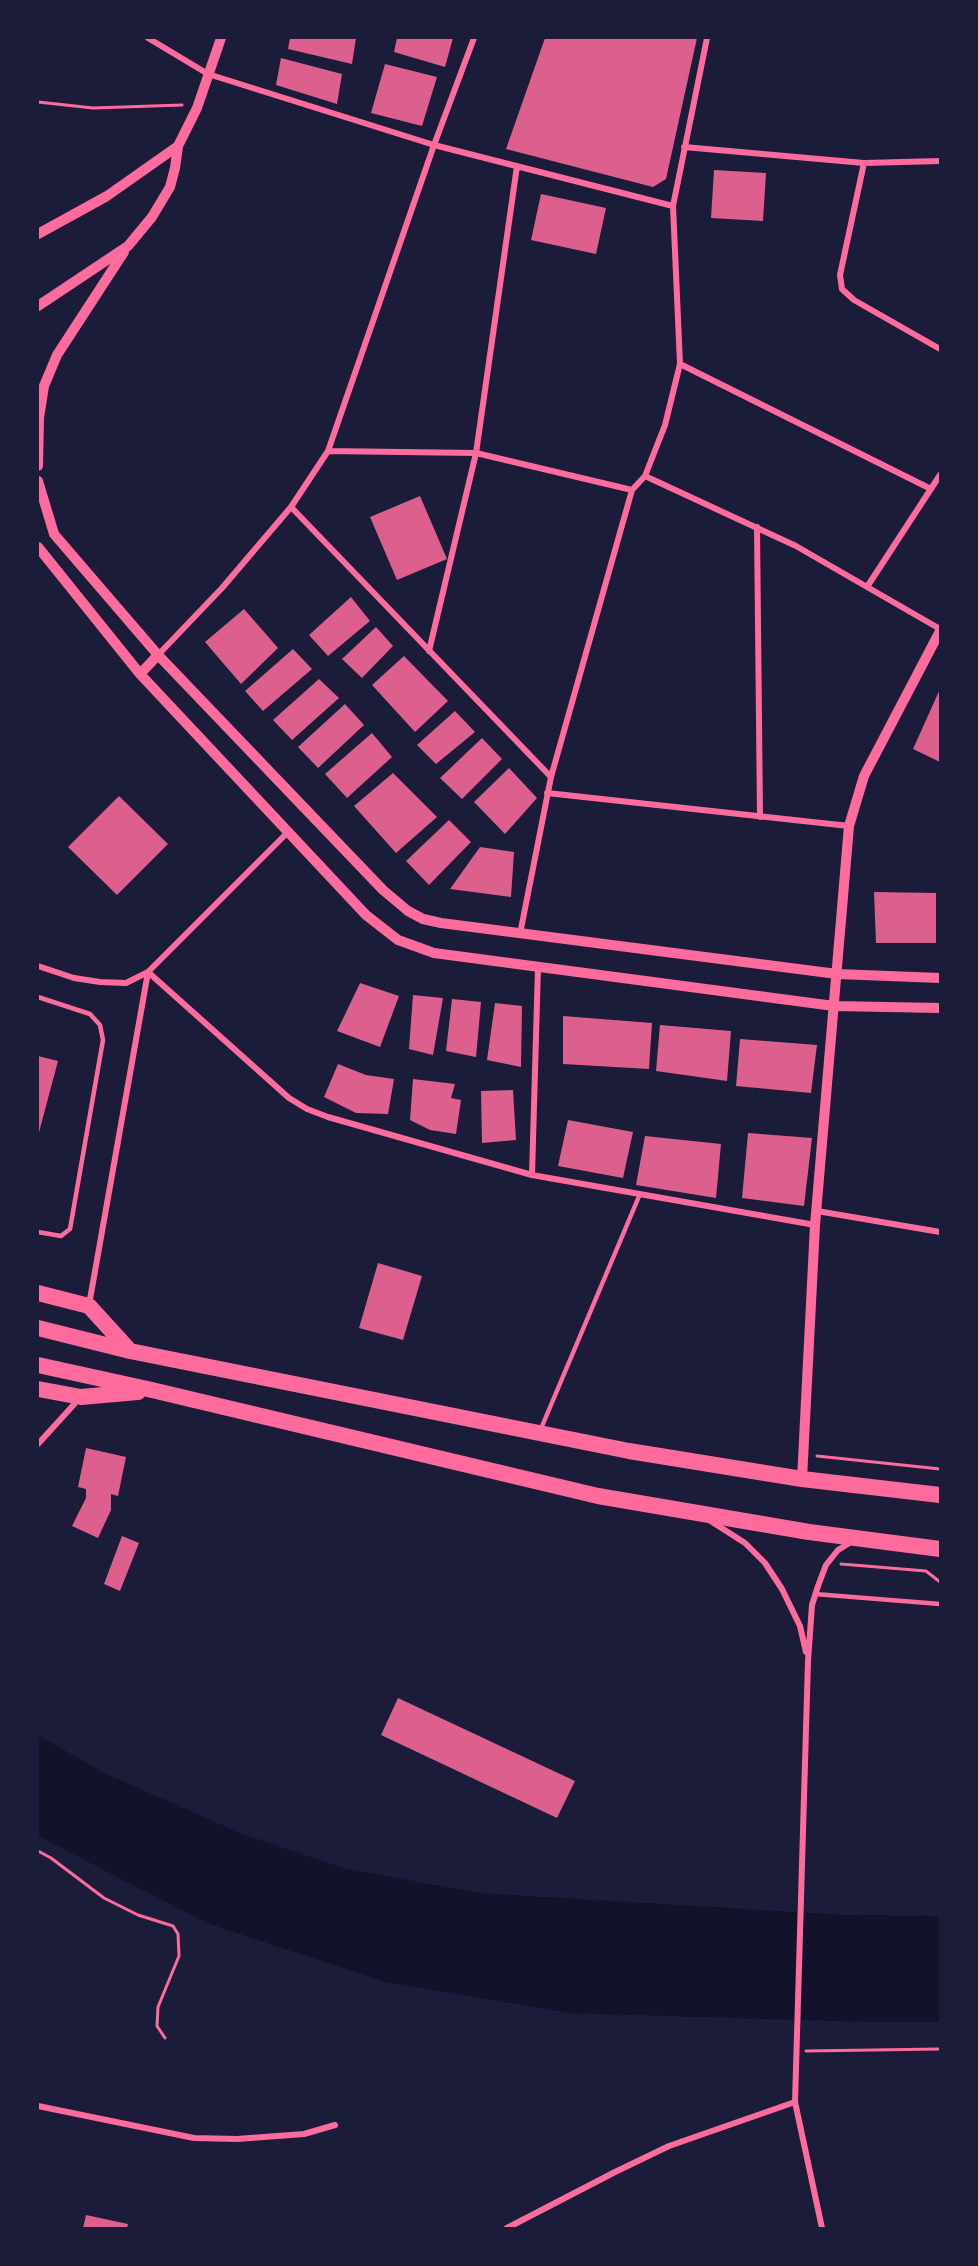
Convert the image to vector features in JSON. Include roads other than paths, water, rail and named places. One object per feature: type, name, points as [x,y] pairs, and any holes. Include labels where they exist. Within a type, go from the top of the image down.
[{"type":"highway","points":[[38,1293],[89,1306],[130,1351]]},
{"type":"highway","points":[[38,1328],[130,1351],[629,1451],[802,1479],[940,1495]]},
{"type":"highway","points":[[38,1365],[153,1390],[598,1496],[856,1538],[940,1549]]},
{"type":"highway","points":[[38,1389],[81,1397],[153,1390]]},
{"type":"street","points":[[148,38],[208,74],[434,145],[673,206]]},
{"type":"street","points":[[38,466],[39,418],[44,386],[57,355],[128,246],[152,217],[170,187],[178,146],[198,105],[220,38]]},
{"type":"street","points":[[140,674],[222,588],[291,507],[328,451],[434,145],[474,38]]},
{"type":"street","points":[[520,934],[550,777],[632,490],[645,476],[665,425],[680,364],[673,206],[707,38]]},
{"type":"street","points":[[38,234],[107,196],[178,146]]},
{"type":"street","points":[[684,147],[864,163],[940,161]]},
{"type":"street","points":[[864,163],[840,275],[842,289],[854,300],[940,349]]},
{"type":"street","points":[[429,651],[476,453],[517,166]]},
{"type":"street","points":[[38,306],[128,246]]},
{"type":"street","points":[[680,364],[931,489]]},
{"type":"street","points":[[328,451],[476,453],[632,490]]},
{"type":"street","points":[[867,587],[940,475]]},
{"type":"street","points":[[645,476],[796,546],[940,630],[864,776],[849,826],[815,1225],[802,1479]]},
{"type":"street","points":[[38,481],[54,534],[158,655],[395,901],[408,911],[432,921],[837,975],[940,978]]},
{"type":"street","points":[[291,507],[550,777]]},
{"type":"street","points":[[757,527],[760,817]]},
{"type":"street","points":[[38,547],[140,674],[366,915],[398,940],[434,953],[834,1006],[940,1008]]},
{"type":"street","points":[[547,794],[849,826]]},
{"type":"street","points":[[38,966],[74,978],[100,982],[126,982],[148,972],[288,832]]},
{"type":"street","points":[[532,1175],[538,967]]},
{"type":"street","points":[[148,972],[289,1098],[307,1109],[328,1117],[532,1175],[815,1225]]},
{"type":"street","points":[[89,1306],[148,972]]},
{"type":"street","points":[[817,1211],[940,1232]]},
{"type":"street","points":[[38,1444],[81,1397]]},
{"type":"street","points":[[697,1513],[745,1543],[765,1563],[782,1589],[800,1626],[808,1661]]},
{"type":"street","points":[[822,2229],[795,2102],[808,1661],[812,1605],[815,1594],[828,1562],[838,1550],[856,1538]]},
{"type":"street","points":[[507,2229],[669,2146],[795,2102]]},
{"type":"street","points":[[38,2106],[194,2138],[237,2139],[304,2134],[335,2125]]},
{"type":"lane","points":[[38,997],[90,1014],[100,1025],[103,1040],[70,1229],[61,1236],[38,1232]]},
{"type":"lane","points":[[539,1433],[640,1194]]},
{"type":"lane","points":[[815,1594],[940,1604]]}]
